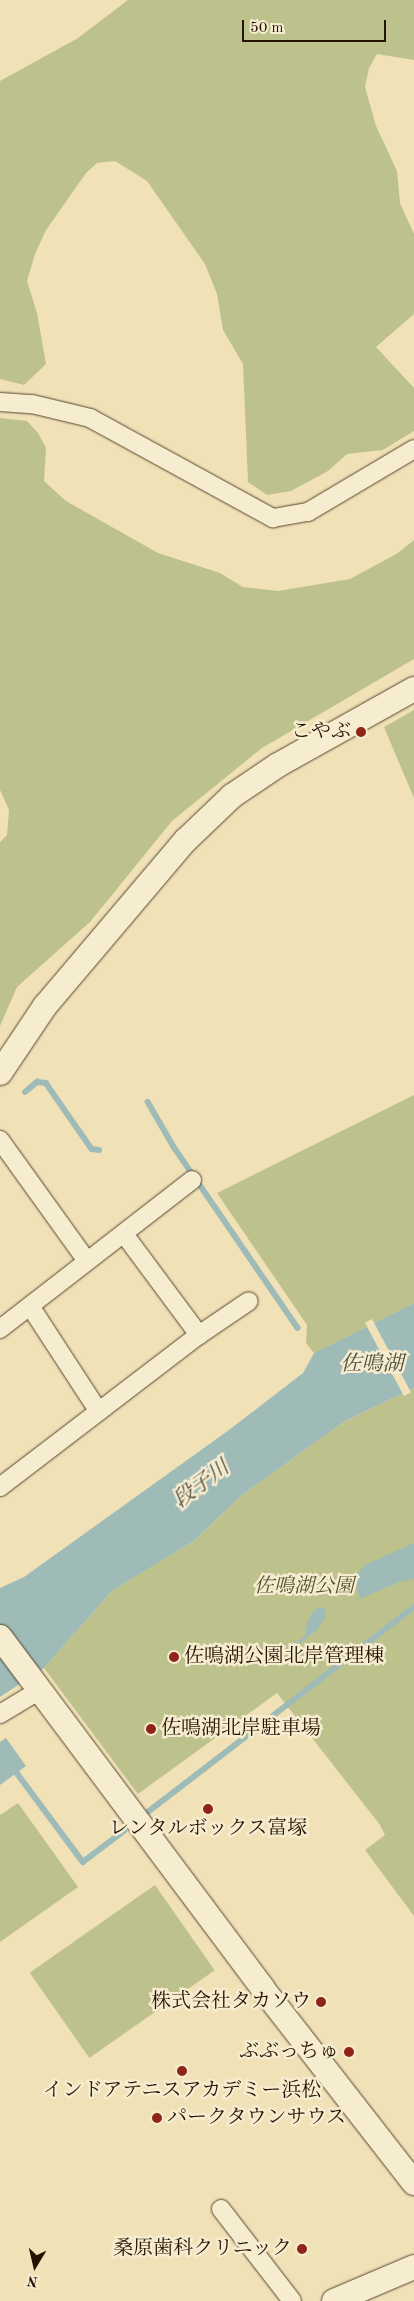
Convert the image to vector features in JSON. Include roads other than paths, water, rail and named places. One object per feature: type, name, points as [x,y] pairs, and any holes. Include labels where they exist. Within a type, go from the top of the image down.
[{"type":"street","points":[[0,402],[32,404],[90,418],[273,518],[308,512],[414,449]]},
{"type":"street","points":[[0,1073],[45,1006],[186,840],[232,796],[278,765],[414,689]]},
{"type":"street","points":[[0,1140],[87,1261]]},
{"type":"street","points":[[0,1329],[192,1180]]},
{"type":"street","points":[[124,1234],[199,1335]]},
{"type":"street","points":[[0,1487],[199,1335],[249,1301]]},
{"type":"street","points":[[30,1306],[99,1412]]},
{"type":"street","points":[[0,1637],[263,1989],[414,2183]]},
{"type":"street","points":[[0,1714],[37,1686]]},
{"type":"street","points":[[221,2209],[292,2301]]},
{"type":"street","points":[[334,2301],[414,2267]]},
{"type":"water","points":[[414,1303],[414,1388],[345,1421],[242,1495],[194,1541],[112,1591],[44,1668],[0,1697],[0,1588],[24,1577],[229,1430],[303,1373],[314,1353]]},
{"type":"water","points":[[414,1543],[414,1579],[399,1582],[360,1599],[355,1581],[358,1573],[365,1565]]},
{"type":"water","points":[[320,1607],[325,1609],[325,1618],[317,1630],[279,1659],[263,1662],[266,1656],[277,1656],[305,1636],[307,1622],[313,1611]]},
{"type":"water","points":[[6,1738],[26,1766],[0,1785],[0,1742]]},
{"type":"waterway","points":[[25,1092],[37,1082],[46,1083],[92,1149],[99,1150]]},
{"type":"waterway","points":[[148,1102],[174,1147],[298,1328]]},
{"type":"waterway","points":[[148,1812],[414,1607]]},
{"type":"waterway","points":[[17,1773],[83,1862],[124,1831]]},
{"type":"place","name":"こやぶ","points":[[361,732]]},
{"type":"place","name":"佐鳴湖公園北岸管理棟","points":[[174,1657]]},
{"type":"place","name":"佐鳴湖北岸駐車場","points":[[151,1729]]},
{"type":"place","name":"レンタルボックス富塚","points":[[208,1809]]},
{"type":"place","name":"株式会社タカソウ","points":[[321,2002]]},
{"type":"place","name":"ぶぶっちゅ","points":[[349,2052]]},
{"type":"place","name":"インドアテニスアカデミー浜松","points":[[182,2071]]},
{"type":"place","name":"パークタウンサウス","points":[[157,2118]]},
{"type":"place","name":"桑原歯科クリニック","points":[[302,2249]]},
{"type":"water label","name":"佐鳴湖","points":[[372,1365]]},
{"type":"water label","name":"段子川","points":[[202,1485]]},
{"type":"park label","name":"佐鳴湖公園","points":[[304,1587]]}]
